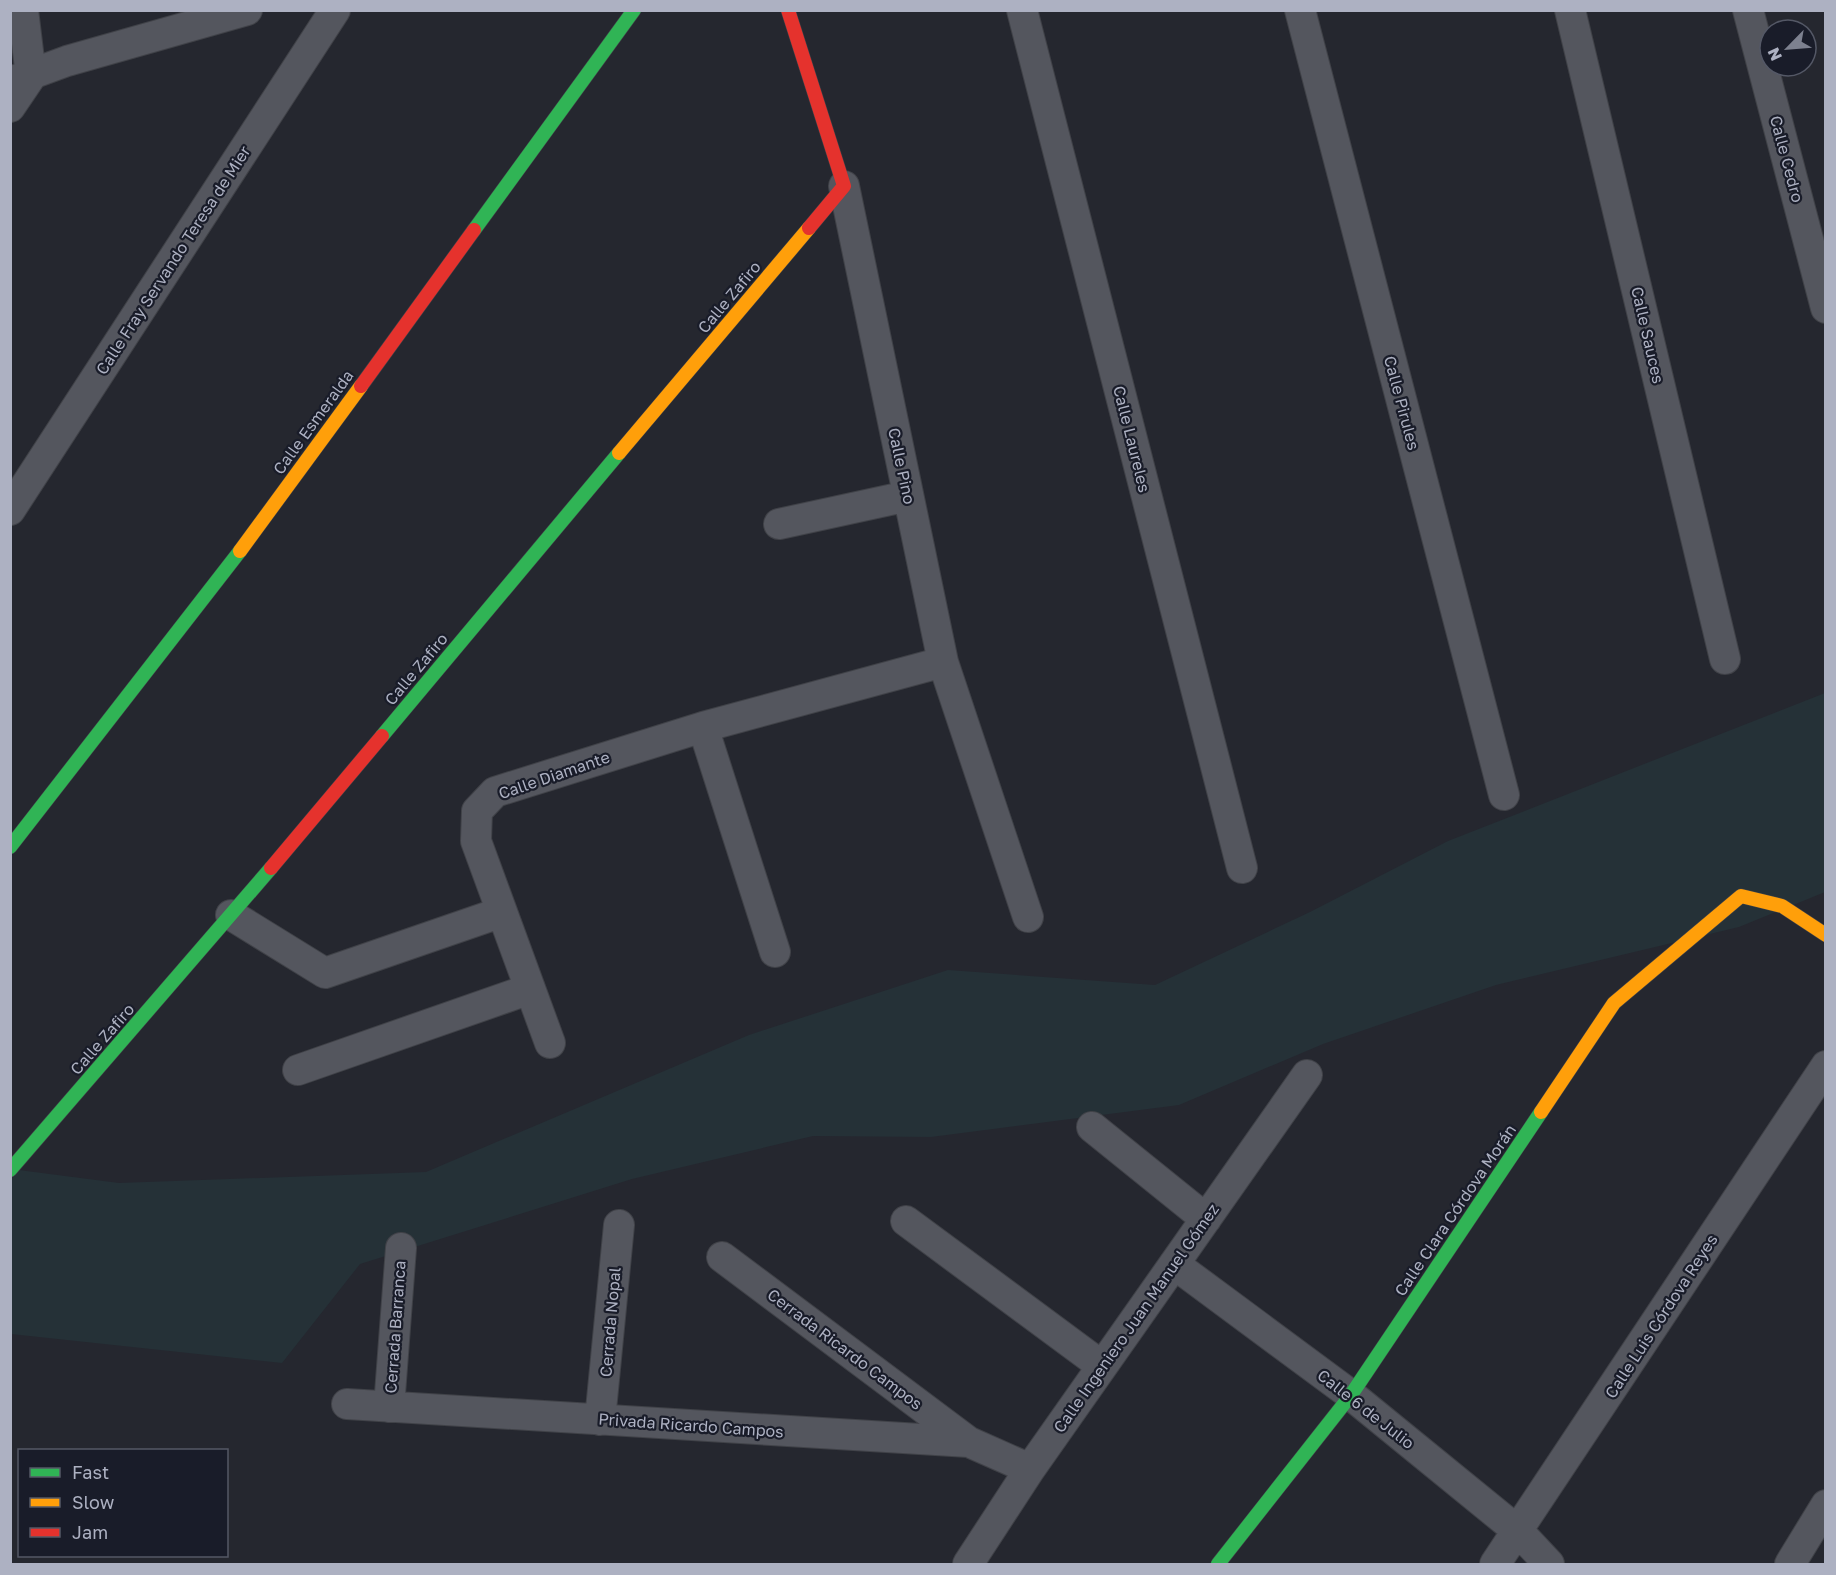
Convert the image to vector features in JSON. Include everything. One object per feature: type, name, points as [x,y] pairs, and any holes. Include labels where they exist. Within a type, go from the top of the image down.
[{"type":"street","points":[[10,107],[21,79],[22,10]]},
{"type":"street","points":[[21,79],[67,61],[248,10]]},
{"type":"street","name":"Calle Fray Servando Teresa de Mier","points":[[10,510],[335,10]]},
{"type":"street","name":"Calle Esmeralda","points":[[10,847],[204,601],[634,10]]},
{"type":"street","name":"Calle Pino","points":[[788,10],[844,186],[943,662],[1028,917]]},
{"type":"street","name":"Calle Laureles","points":[[1023,10],[1242,868]]},
{"type":"street","name":"Calle Pirules","points":[[1300,10],[1504,795]]},
{"type":"street","name":"Calle Sauces","points":[[1570,10],[1725,659]]},
{"type":"street","name":"Calle Cedro","points":[[1748,10],[1826,308]]},
{"type":"street","name":"Calle Zafiro","points":[[10,1170],[231,915],[844,186]]},
{"type":"street","points":[[779,524],[908,496]]},
{"type":"street","name":"Calle Diamante","points":[[550,1043],[476,841],[477,811],[495,792],[703,727],[943,662]]},
{"type":"street","points":[[703,727],[775,952]]},
{"type":"street","name":"Calle Clara Córdova Morán","points":[[1218,1564],[1351,1395],[1614,1003],[1740,896],[1782,906],[1826,935]]},
{"type":"street","points":[[231,915],[325,973],[502,912]]},
{"type":"street","points":[[298,1070],[530,989]]},
{"type":"street","name":"Calle Luis Córdova Reyes","points":[[1496,1564],[1826,1066]]},
{"type":"street","name":"Calle Ingeniero Juan Manuel Gómez","points":[[968,1564],[1030,1469],[1307,1075]]},
{"type":"street","points":[[1092,1127],[1206,1219]]},
{"type":"street","points":[[906,1221],[1102,1366]]},
{"type":"street","name":"Cerrada Nopal","points":[[600,1420],[619,1225]]},
{"type":"street","name":"Cerrada Barranca","points":[[389,1407],[401,1248]]},
{"type":"street","name":"Cerrada Ricardo Campos","points":[[722,1257],[969,1442]]},
{"type":"street","name":"Calle 6 de Julio","points":[[1174,1264],[1351,1395],[1519,1532],[1549,1564]]},
{"type":"street","name":"Privada Ricardo Campos","points":[[347,1404],[969,1442],[1030,1469]]},
{"type":"street","points":[[1790,1564],[1826,1505]]},
{"type":"shaded area","points":[[1825,693],[1825,892],[1739,927],[1496,985],[1323,1044],[1179,1105],[931,1137],[813,1136],[632,1179],[360,1264],[282,1363],[11,1334],[11,1169],[119,1183],[426,1172],[749,1035],[948,970],[1155,985],[1310,912],[1448,841]]},
{"type":"traffic: fast","points":[[474,230],[634,10]]},
{"type":"traffic: fast","points":[[382,736],[619,453]]},
{"type":"traffic: fast","points":[[10,847],[240,551]]},
{"type":"traffic: fast","points":[[10,1170],[271,868]]},
{"type":"traffic: fast","points":[[1218,1564],[1351,1395],[1541,1112]]},
{"type":"traffic: slow","points":[[619,453],[809,228]]},
{"type":"traffic: slow","points":[[240,551],[361,386]]},
{"type":"traffic: slow","points":[[1541,1112],[1614,1003],[1741,896],[1782,906],[1826,935]]},
{"type":"traffic: jam","points":[[788,10],[844,186],[809,228]]},
{"type":"traffic: jam","points":[[361,386],[474,230]]},
{"type":"traffic: jam","points":[[271,868],[382,736]]}]
